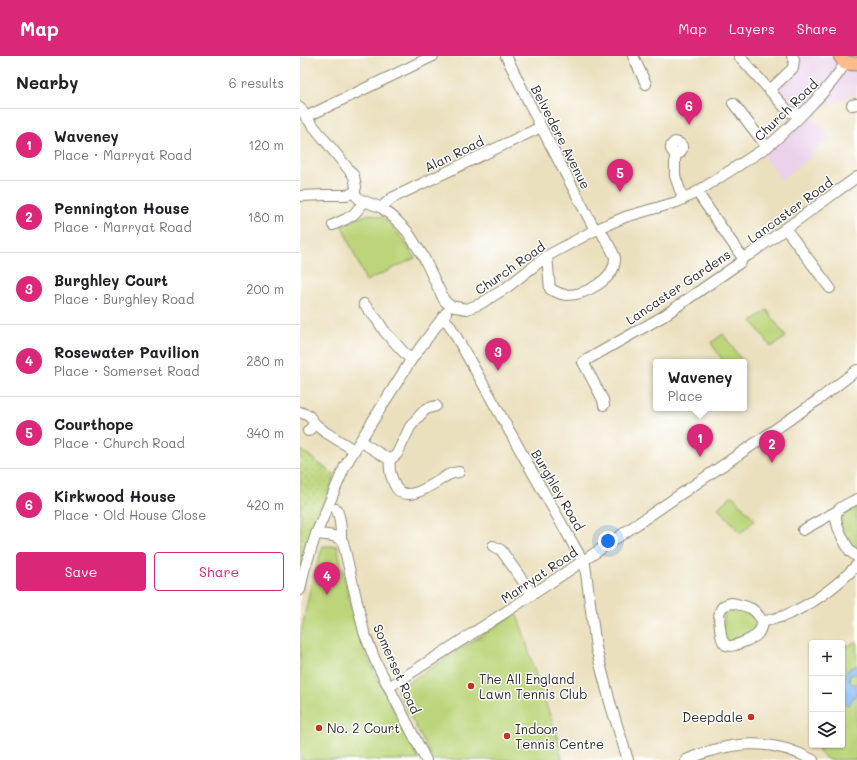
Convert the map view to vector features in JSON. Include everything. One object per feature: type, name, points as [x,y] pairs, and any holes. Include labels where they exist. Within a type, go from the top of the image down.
[{"type":"street","points":[[306,117],[433,56]]},
{"type":"street","name":"Belvedere Avenue","points":[[506,56],[541,127],[597,229]]},
{"type":"street","points":[[633,56],[646,84]]},
{"type":"street","points":[[739,56],[789,112],[802,114]]},
{"type":"street","points":[[770,90],[793,68],[794,59],[792,56]]},
{"type":"street","name":"Church Road","points":[[450,306],[467,308],[480,304],[506,288],[547,256],[597,229],[625,217],[677,202],[697,192],[767,147],[835,80],[847,61]]},
{"type":"street","points":[[733,103],[767,147]]},
{"type":"street","points":[[300,107],[306,117],[354,176],[356,187],[354,193]]},
{"type":"street","name":"Alan Road","points":[[382,208],[392,198],[541,127]]},
{"type":"street","points":[[675,154],[675,176],[683,199]]},
{"type":"street","name":"Lancaster Road","points":[[697,192],[743,257],[749,256],[785,228],[857,177]]},
{"type":"street","points":[[300,196],[346,195],[354,193]]},
{"type":"street","points":[[300,590],[304,571],[316,534],[345,466],[411,360],[437,324],[444,318],[450,306],[444,300],[423,256],[407,231],[382,208],[364,202],[354,193]]},
{"type":"street","points":[[333,225],[354,214],[364,202]]},
{"type":"street","points":[[785,228],[830,288]]},
{"type":"street","points":[[547,256],[550,288],[566,295],[583,292],[592,288],[607,277],[612,270],[615,258],[597,229]]},
{"type":"street","name":"Lancaster Gardens","points":[[604,404],[604,400],[581,359],[662,317],[741,262],[743,257]]},
{"type":"street","points":[[364,304],[385,332],[411,360]]},
{"type":"street","name":"Burghley Road","points":[[444,318],[449,324],[482,382],[586,568],[596,648],[611,706],[628,760]]},
{"type":"street","name":"Marryat Road","points":[[389,687],[583,561],[812,404],[857,370]]},
{"type":"street","points":[[430,404],[410,427],[397,454],[390,460],[390,474],[393,484],[397,490],[402,493],[408,494],[420,492],[454,470]]},
{"type":"street","points":[[300,412],[309,416],[311,428],[325,432],[354,450]]},
{"type":"street","points":[[360,441],[390,460]]},
{"type":"street","points":[[803,530],[857,499]]},
{"type":"street","name":"Somerset Road","points":[[336,509],[339,518],[341,539],[344,545],[364,632],[375,660],[426,760]]},
{"type":"street","points":[[839,510],[836,515],[836,520],[842,536],[850,550],[857,558]]},
{"type":"street","points":[[316,534],[341,539]]},
{"type":"street","points":[[493,546],[501,550],[532,594]]},
{"type":"street","points":[[763,622],[783,616],[812,601],[833,587],[857,564]]},
{"type":"street","points":[[732,603],[751,608],[757,612],[763,622],[758,634],[755,637],[733,646],[724,644],[721,640],[719,622],[720,610],[727,604],[732,603]]},
{"type":"street","points":[[686,760],[720,748],[742,744],[754,744],[778,746],[813,760]]},
{"type":"shaded area","points":[[798,56],[857,56],[857,94],[854,96],[852,94],[834,103],[825,105],[813,115],[830,138],[811,155],[812,157],[781,179],[763,155],[805,120],[776,87],[793,71],[797,73]]},
{"type":"green space","points":[[370,214],[384,218],[404,240],[415,258],[366,281],[342,226]]},
{"type":"green space","points":[[767,310],[786,337],[771,347],[752,321]]},
{"type":"green space","points":[[723,334],[741,359],[722,359],[711,343]]},
{"type":"green space","points":[[300,449],[335,475],[300,569]]},
{"type":"green space","points":[[732,495],[755,520],[741,533],[718,508]]},
{"type":"green space","points":[[857,502],[857,552],[844,533],[840,517],[841,512]]},
{"type":"green space","points":[[323,546],[337,546],[355,624],[362,644],[373,670],[419,760],[300,760],[300,638],[312,580]]},
{"type":"green space","points":[[733,607],[750,611],[758,623],[754,635],[733,644],[723,638],[724,611]]},
{"type":"green space","name":"The All England Lawn Tennis Club","points":[[516,613],[558,738],[562,760],[433,760],[397,690]]},
{"type":"green space","points":[[857,641],[857,760],[828,760],[819,752],[819,748],[845,748],[845,647]]},
{"type":"water","points":[[857,665],[857,674],[849,676],[852,684],[857,684],[857,691],[849,705],[845,703],[845,674],[849,669]]},
{"type":"place","name":"Kirkwood House","points":[[689,125]]},
{"type":"place","name":"Courthope","points":[[620,192]]},
{"type":"place","name":"Burghley Court","points":[[498,371]]},
{"type":"place","name":"Waveney","points":[[700,457]]},
{"type":"place","name":"Pennington House","points":[[772,463]]},
{"type":"place","name":"Rosewater Pavilion","points":[[327,595]]},
{"type":"place","name":"The All England Lawn Tennis Club","points":[[471,686]]},
{"type":"place","name":"Deepdale","points":[[751,717]]},
{"type":"place","name":"No. 2 Court","points":[[319,728]]},
{"type":"place","name":"Indoor Tennis Centre","points":[[507,736]]}]
